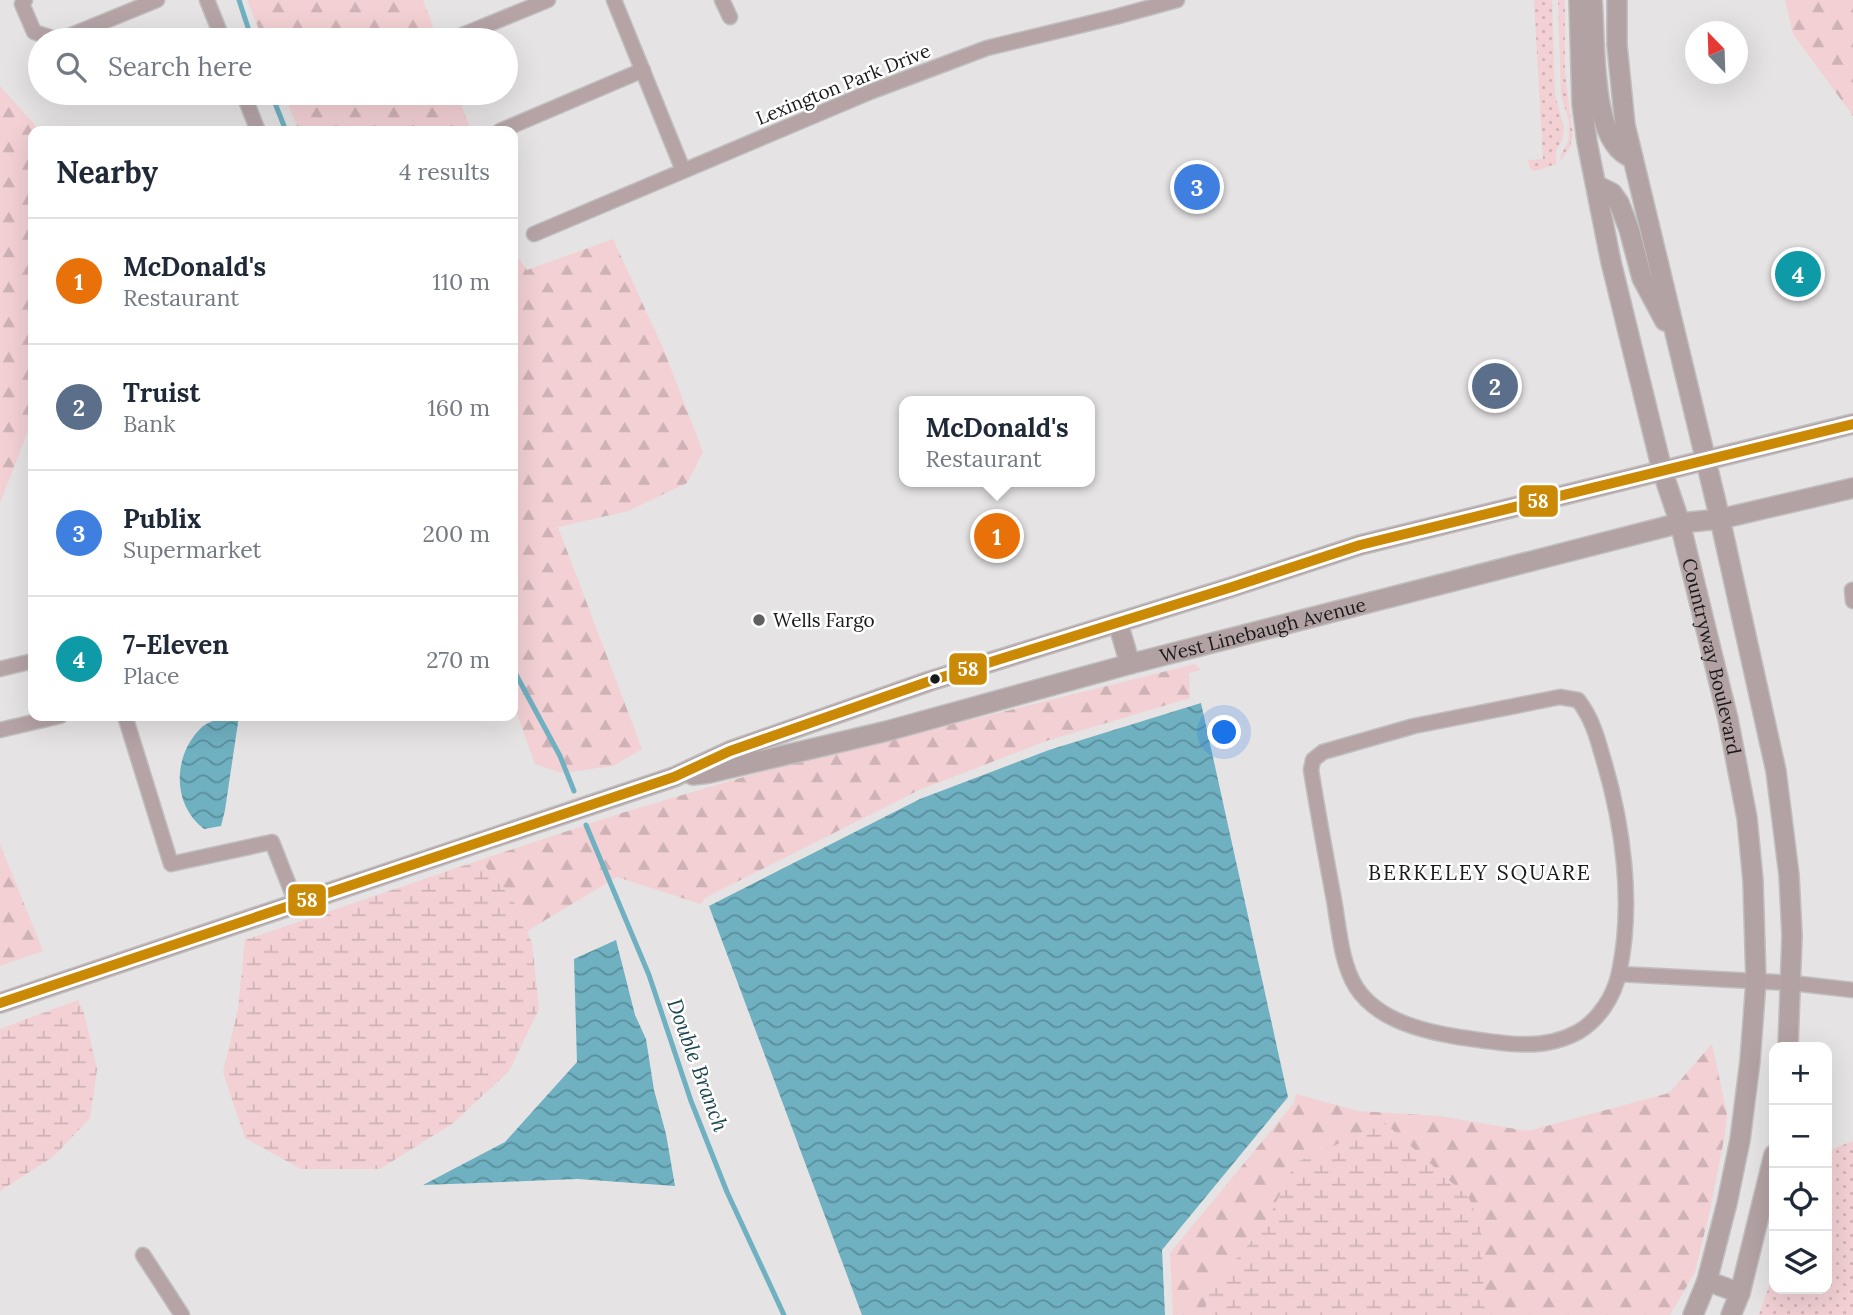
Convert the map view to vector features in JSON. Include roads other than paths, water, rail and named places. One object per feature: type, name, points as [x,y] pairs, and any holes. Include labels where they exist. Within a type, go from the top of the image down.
[{"type":"main road","name":"Countryway Boulevard","points":[[1579,0],[1587,142],[1611,262],[1662,470],[1680,523],[1728,719],[1746,818],[1753,881],[1756,981],[1751,1060],[1740,1140],[1707,1281],[1693,1315]]},
{"type":"main road","points":[[1592,0],[1601,114],[1609,137],[1626,156],[1633,158]]},
{"type":"main road","name":"Countryway Boulevard","points":[[1617,0],[1618,57],[1625,125],[1720,519],[1778,782],[1789,874],[1792,983],[1788,1042]]},
{"type":"main road","points":[[1596,185],[1612,192],[1619,203],[1642,278],[1675,338]]},
{"type":"main road","name":"West Linebaugh Avenue","points":[[0,1003],[674,777],[730,751],[918,685],[1360,545],[1853,424]]},
{"type":"main road","name":"West Linebaugh Avenue","points":[[674,777],[709,774],[887,731],[1130,664],[1680,523],[1720,519],[1853,488]]},
{"type":"main road","points":[[1118,623],[1130,664]]},
{"type":"main road","points":[[1731,1315],[1740,1293],[1771,1168]]},
{"type":"main road","points":[[1707,1281],[1740,1293]]},
{"type":"street","points":[[25,0],[22,4],[32,28]]},
{"type":"street","points":[[88,28],[157,0]]},
{"type":"street","points":[[207,0],[218,28]]},
{"type":"street","points":[[479,28],[548,0]]},
{"type":"street","points":[[614,0],[683,170]]},
{"type":"street","points":[[722,0],[730,17]]},
{"type":"street","name":"Lexington Park Drive","points":[[534,234],[870,92],[988,48],[1177,0]]},
{"type":"street","points":[[512,126],[643,70]]},
{"type":"street","points":[[248,105],[256,126]]},
{"type":"street","points":[[0,669],[28,662]]},
{"type":"street","points":[[1560,697],[1578,700],[1590,715],[1611,786],[1624,858],[1624,934],[1619,974],[1610,999],[1595,1019],[1578,1032],[1535,1045],[1452,1036],[1384,1015],[1356,988],[1343,953],[1311,770],[1313,760],[1323,752],[1414,726],[1560,697]]},
{"type":"street","points":[[0,730],[39,721]]},
{"type":"street","points":[[127,721],[171,864],[272,842],[296,903]]},
{"type":"street","points":[[1619,974],[1792,983],[1853,990]]},
{"type":"street","points":[[143,1255],[182,1315]]},
{"type":"water","points":[[1201,703],[1288,1097],[1162,1250],[1165,1315],[862,1315],[709,906],[920,799],[1049,750]]},
{"type":"water","points":[[238,721],[221,826],[204,829],[193,819],[186,806],[180,779],[185,751],[192,738],[211,722]]},
{"type":"water","points":[[616,940],[635,1015],[646,1039],[675,1186],[578,1179],[423,1185],[505,1142],[577,1062],[574,959]]},
{"type":"waterway","name":"Double Branch","points":[[239,0],[248,28]]},
{"type":"waterway","name":"Double Branch","points":[[276,105],[284,126]]},
{"type":"waterway","name":"Double Branch","points":[[518,678],[560,756],[574,791]]},
{"type":"waterway","name":"Double Branch","points":[[586,825],[649,975],[691,1101],[727,1192],[784,1315]]},
{"type":"place","name":"Publix","points":[[1197,187]]},
{"type":"place","name":"7-Eleven","points":[[1798,274]]},
{"type":"place","name":"Truist","points":[[1495,386]]},
{"type":"place","name":"McDonald's","points":[[997,536]]},
{"type":"place","name":"Wells Fargo","points":[[759,620]]},
{"type":"district","name":"BERKELEY SQUARE","points":[[1480,872]]}]
